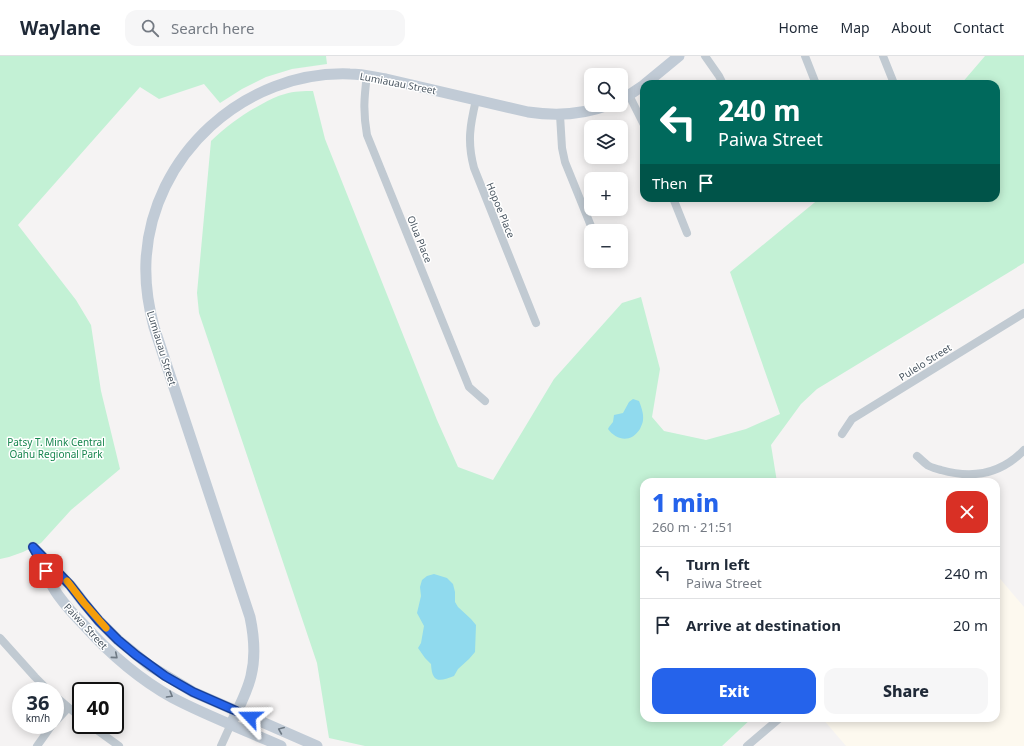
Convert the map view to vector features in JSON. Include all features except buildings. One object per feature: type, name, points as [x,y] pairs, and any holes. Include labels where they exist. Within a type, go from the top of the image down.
[{"type":"street","points":[[650,80],[680,56]]},
{"type":"street","points":[[705,56],[721,80]]},
{"type":"street","points":[[805,56],[814,80]]},
{"type":"street","points":[[883,56],[893,80]]},
{"type":"street","name":"Lumiauau Street","points":[[221,746],[242,702],[251,675],[254,658],[254,640],[250,617],[154,327],[149,306],[146,286],[146,260],[148,243],[152,222],[165,186],[185,154],[198,138],[230,109],[271,87],[309,77],[350,74],[367,75],[386,78],[528,112],[560,115],[584,112]]},
{"type":"street","name":"Olua Place","points":[[367,75],[364,121],[367,135],[469,387],[485,401]]},
{"type":"street","points":[[628,95],[640,87]]},
{"type":"street","name":"Hopoe Place","points":[[476,100],[469,135],[471,157],[474,168],[536,323]]},
{"type":"street","points":[[628,101],[640,119]]},
{"type":"street","points":[[560,115],[562,148],[565,162],[590,224]]},
{"type":"street","points":[[674,202],[686,233]]},
{"type":"street","name":"Pulelo Street","points":[[842,434],[852,419],[1024,313]]},
{"type":"street","points":[[917,456],[928,466],[963,475],[986,473],[998,469],[1017,457],[1024,450]]},
{"type":"street","name":"Paiwa Street","points":[[281,746],[173,698],[137,674],[112,654],[71,612],[58,595],[33,547],[70,585],[99,621],[118,640],[165,676],[193,692],[317,746]]},
{"type":"street","points":[[0,638],[40,682]]},
{"type":"street","points":[[64,704],[72,711]]},
{"type":"street","points":[[64,712],[68,708]]},
{"type":"street","points":[[747,746],[775,722]]},
{"type":"street","points":[[38,746],[46,734]]},
{"type":"street","points":[[102,734],[119,746]]},
{"type":"shaded area","points":[[1000,579],[1024,607],[1024,746],[846,746],[825,722],[1000,722]]},
{"type":"green space","name":"Patsy T. Mink Central Oahu Regional Park","points":[[0,56],[326,56],[327,64],[292,69],[266,77],[242,89],[220,103],[204,84],[159,99],[140,87],[18,225],[76,300],[91,325],[101,391],[120,469],[71,510],[41,543],[23,552],[0,559]]},
{"type":"green space","points":[[985,56],[1024,56],[1024,263],[817,389],[801,404],[771,445],[776,478],[640,478],[640,722],[748,722],[722,746],[365,746],[329,738],[317,663],[199,313],[197,293],[211,141],[229,125],[270,100],[292,92],[313,91],[325,139],[437,420],[458,467],[493,480],[554,379],[622,303],[641,297],[660,369],[652,417],[664,431],[706,440],[746,429],[780,414],[730,272],[815,202],[1000,202],[1000,80],[964,80]]},
{"type":"water","points":[[633,399],[639,401],[640,403],[643,421],[640,429],[632,437],[624,439],[620,438],[608,429],[613,422],[614,415],[623,413],[629,402]]},
{"type":"water","points":[[434,574],[447,578],[453,584],[455,602],[476,625],[475,652],[458,669],[454,676],[440,680],[435,678],[431,664],[418,648],[421,643],[424,626],[417,613],[421,596],[420,587],[422,580],[427,576]]},
{"type":"slow traffic","points":[[67,581],[106,628]]},
{"type":"route","points":[[46,571],[33,547],[70,585],[99,621],[118,640],[150,666],[193,692],[250,717]]}]
